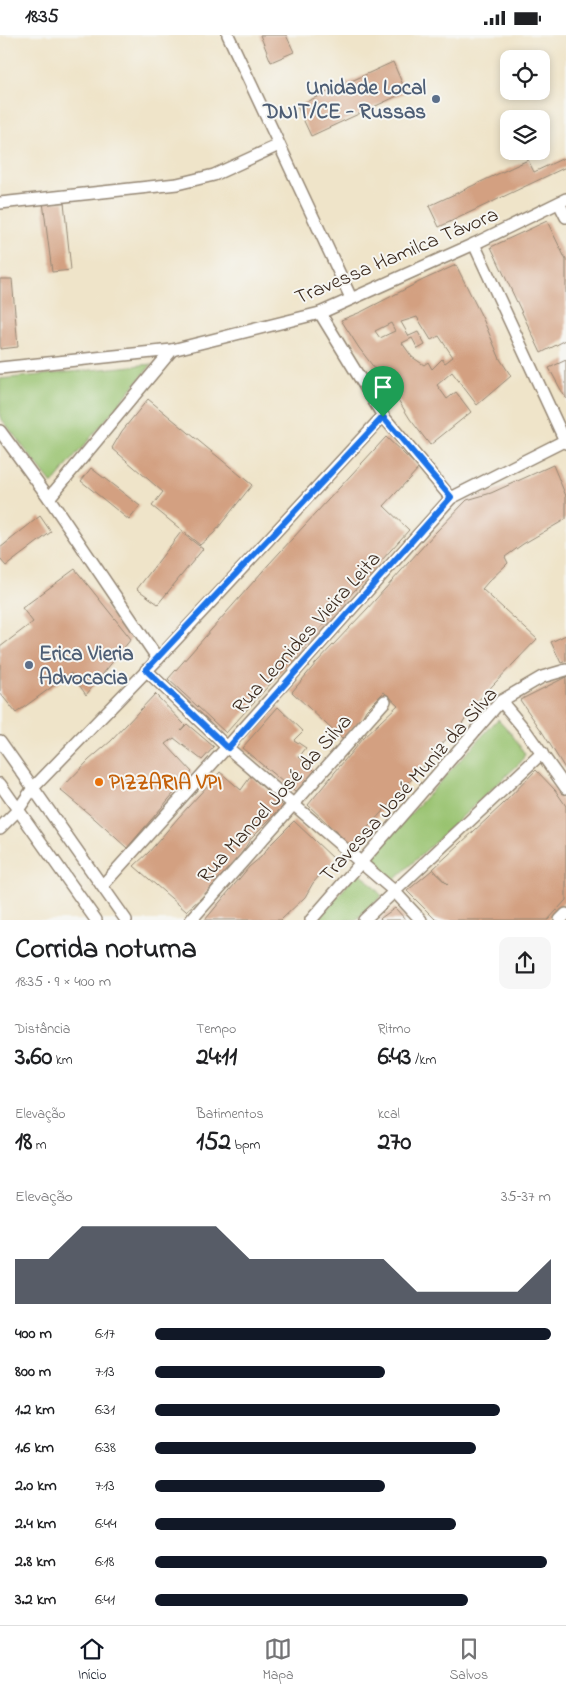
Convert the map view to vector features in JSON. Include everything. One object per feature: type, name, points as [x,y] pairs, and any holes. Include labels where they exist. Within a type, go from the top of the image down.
[{"type":"street","points":[[228,35],[351,299]]},
{"type":"street","points":[[0,203],[177,184],[214,175],[279,145]]},
{"type":"street","points":[[563,201],[566,217]]},
{"type":"street","name":"Travessa Hamilca Távora","points":[[0,368],[172,350],[320,313],[474,244],[563,201]]},
{"type":"street","points":[[474,244],[566,441]]},
{"type":"street","points":[[320,313],[383,417],[451,497]]},
{"type":"street","points":[[49,499],[172,350]]},
{"type":"street","points":[[0,828],[18,810],[33,788],[158,659],[383,417]]},
{"type":"street","points":[[0,431],[49,499],[158,659]]},
{"type":"street","name":"Rua Leonides Vieira Leita","points":[[102,886],[228,748],[451,497],[566,441]]},
{"type":"street","points":[[146,670],[228,748],[394,891],[421,920]]},
{"type":"street","name":"Travessa José Muniz da Silva","points":[[311,920],[501,701],[542,677],[566,670]]},
{"type":"street","name":"Rua Manoel José da Silva","points":[[191,920],[294,806],[385,701]]},
{"type":"street","points":[[501,701],[542,753],[566,788]]},
{"type":"street","points":[[0,741],[126,920]]},
{"type":"street","points":[[364,920],[542,753]]},
{"type":"street","points":[[0,784],[96,920]]},
{"type":"street","points":[[560,920],[566,914]]},
{"type":"green space","points":[[152,364],[52,484],[0,417],[0,379]]},
{"type":"green space","points":[[498,719],[511,733],[525,754],[521,762],[394,880],[388,882],[368,860]]},
{"type":"green space","points":[[359,871],[382,896],[356,920],[318,920]]},
{"type":"building","points":[[260,35],[286,35],[294,52],[271,62]]},
{"type":"building","points":[[393,62],[406,92],[311,136],[297,106]]},
{"type":"building","points":[[566,157],[566,167],[439,227],[429,206],[528,160],[534,172]]},
{"type":"building","points":[[43,202],[64,202],[71,270],[52,272]]},
{"type":"building","points":[[547,221],[566,260],[566,340],[541,353],[491,247]]},
{"type":"building","points":[[456,265],[483,319],[500,359],[511,376],[477,405],[452,372],[437,385],[447,399],[456,392],[471,412],[430,445],[410,419],[392,390],[359,348],[341,320],[361,312]],"holes":[[[417,317],[431,340],[439,336],[453,357],[445,363],[442,359],[432,369],[428,362],[424,365],[412,357],[402,343],[412,338],[418,349],[425,345],[418,332],[409,336],[401,322]],[[391,323],[395,331],[380,338],[375,331]]]},
{"type":"building","points":[[0,279],[12,279],[18,347],[0,349]]},
{"type":"building","points":[[566,360],[566,399],[549,368]]},
{"type":"building","points":[[148,399],[252,485],[214,533],[200,545],[152,506],[163,492],[112,448],[122,431]]},
{"type":"building","points":[[386,437],[419,468],[384,506],[409,530],[226,733],[168,679],[269,564]]},
{"type":"building","points":[[553,465],[566,496],[566,519],[523,544],[505,557],[508,563],[482,589],[537,639],[472,707],[463,722],[430,756],[421,769],[351,846],[308,805],[362,739],[398,705],[384,692],[342,739],[292,692],[316,663],[467,500],[491,493]]},
{"type":"building","points":[[91,468],[140,506],[129,520],[81,481]]},
{"type":"building","points":[[40,516],[51,532],[6,566],[0,559],[0,548]]},
{"type":"building","points":[[181,532],[203,549],[158,604],[137,589]]},
{"type":"building","points":[[75,569],[131,639],[86,695],[71,673],[16,713],[0,693],[0,647],[33,622],[22,608]]},
{"type":"building","points":[[566,635],[566,661],[561,663],[551,642]]},
{"type":"building","points":[[566,677],[566,770],[520,700]]},
{"type":"building","points":[[155,694],[185,725],[181,730],[187,724],[214,747],[202,760],[174,738],[166,744],[192,772],[127,848],[60,790],[89,760],[111,741]]},
{"type":"building","points":[[278,707],[303,731],[294,740],[306,748],[299,757],[315,771],[295,792],[242,748]]},
{"type":"building","points":[[536,770],[555,790],[566,806],[566,900],[548,920],[436,920],[407,891],[432,870],[448,885],[433,869],[502,805]]},
{"type":"building","points":[[220,772],[241,790],[251,776],[283,806],[252,837],[239,857],[200,899],[186,911],[134,866],[149,852]]},
{"type":"building","points":[[294,821],[334,859],[313,883],[305,897],[281,920],[205,920],[249,867],[261,857]]},
{"type":"building","points":[[395,908],[406,920],[379,920],[381,918]]},
{"type":"place","name":"Unidade Local DNIT/CE - Russas","points":[[436,99]]},
{"type":"place","name":"Erica Vieria Advocacia","points":[[29,665]]},
{"type":"place","name":"PIZZARIA VPI","points":[[99,782]]},
{"type":"route","points":[[383,417],[451,497],[228,748],[146,670],[383,417]]}]
